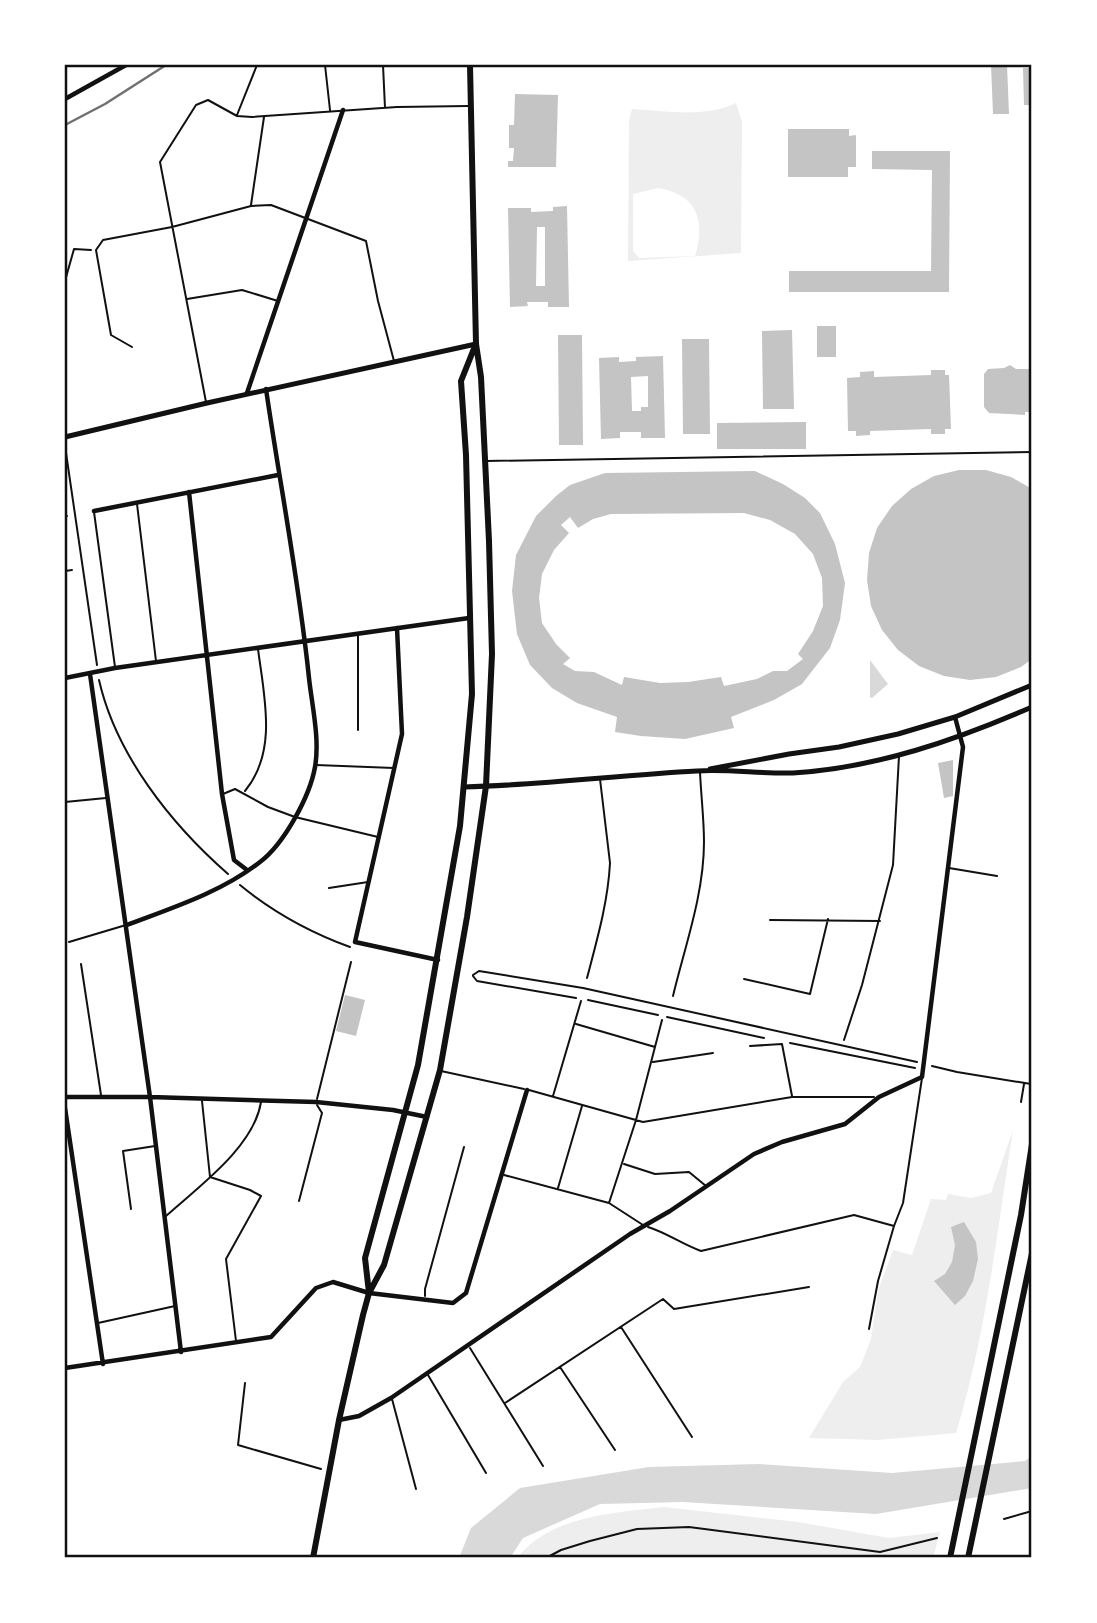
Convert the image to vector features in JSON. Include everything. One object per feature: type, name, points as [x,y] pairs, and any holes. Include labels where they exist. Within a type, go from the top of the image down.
[{"type":"main road","points":[[313,1558],[328,1472],[369,1293],[384,1265],[440,1070],[467,917],[486,786],[492,654],[481,377],[476,344],[470,65]]},
{"type":"main road","points":[[369,1293],[365,1258],[418,1065],[460,826],[471,694],[466,455],[461,381],[476,344]]},
{"type":"main road","points":[[950,1558],[1021,1215],[1032,1144]]},
{"type":"main road","points":[[968,1558],[1032,1253]]},
{"type":"street","points":[[65,99],[126,65]]},
{"type":"street","points":[[247,393],[343,110]]},
{"type":"street","points":[[65,437],[207,402],[476,344]]},
{"type":"street","points":[[127,925],[208,893],[262,861],[295,817],[309,789],[316,765],[305,642],[266,390]]},
{"type":"street","points":[[94,511],[278,475]]},
{"type":"street","points":[[189,492],[222,794],[234,860],[248,870]]},
{"type":"street","points":[[65,678],[115,668],[469,618]]},
{"type":"street","points":[[397,628],[402,734],[355,942],[438,960]]},
{"type":"street","points":[[90,674],[106,798],[127,925],[181,1352]]},
{"type":"street","points":[[700,771],[862,742],[955,717],[1032,685]]},
{"type":"street","points":[[464,787],[700,771],[821,771],[899,755],[961,736],[1032,707]]},
{"type":"street","points":[[339,1420],[359,1416],[391,1398],[754,1154],[782,1142],[845,1124],[879,1097],[922,1077],[963,747],[955,717]]},
{"type":"street","points":[[65,1368],[271,1337],[316,1288],[333,1282],[369,1293],[453,1303],[466,1293],[527,1090]]},
{"type":"street","points":[[65,1097],[316,1102],[407,1111],[428,1117]]},
{"type":"street","points":[[65,1108],[103,1364]]},
{"type":"lane","points":[[237,116],[257,65]]},
{"type":"lane","points":[[325,65],[330,111]]},
{"type":"lane","points":[[383,65],[385,109]]},
{"type":"lane","points":[[207,402],[160,163],[195,105],[208,100],[237,116],[471,106]]},
{"type":"lane","points":[[251,206],[264,116]]},
{"type":"lane","points":[[132,347],[111,335],[96,250],[103,240],[172,227],[251,206],[271,205],[366,241],[377,301],[394,361]]},
{"type":"lane","points":[[186,299],[242,290],[279,301]]},
{"type":"lane","points":[[485,461],[1032,453]]},
{"type":"lane","points":[[137,503],[156,662]]},
{"type":"lane","points":[[94,511],[115,668]]},
{"type":"lane","points":[[65,571],[72,570]]},
{"type":"lane","points":[[358,633],[358,730]]},
{"type":"lane","points":[[244,793],[260,770],[264,750],[267,714],[258,648]]},
{"type":"lane","points":[[844,1040],[880,920],[893,866],[899,755]]},
{"type":"lane","points":[[316,765],[395,768]]},
{"type":"lane","points":[[673,996],[699,889],[704,842],[700,771]]},
{"type":"lane","points":[[587,978],[609,877],[599,778]]},
{"type":"lane","points":[[222,794],[235,789],[268,807],[295,817],[378,837]]},
{"type":"lane","points":[[65,802],[106,798]]},
{"type":"lane","points":[[948,868],[997,876]]},
{"type":"lane","points":[[329,888],[369,882]]},
{"type":"lane","points":[[744,979],[810,994],[828,919]]},
{"type":"lane","points":[[769,920],[880,920]]},
{"type":"lane","points":[[69,942],[127,925]]},
{"type":"lane","points":[[299,1201],[322,1113],[316,1102],[351,962]]},
{"type":"lane","points":[[81,964],[102,1097]]},
{"type":"lane","points":[[552,1097],[581,1001]]},
{"type":"lane","points":[[609,1203],[636,1121],[662,1020]]},
{"type":"lane","points":[[576,1024],[656,1047]]},
{"type":"lane","points":[[750,1046],[782,1044],[792,1097]]},
{"type":"lane","points":[[652,1062],[713,1053]]},
{"type":"lane","points":[[440,1070],[527,1090],[643,1122],[792,1097],[879,1097]]},
{"type":"lane","points":[[869,1329],[872,1302],[903,1203],[922,1077]]},
{"type":"lane","points":[[201,1099],[210,1177]]},
{"type":"lane","points":[[165,1217],[238,1149],[259,1116],[261,1102]]},
{"type":"lane","points":[[558,1189],[582,1105]]},
{"type":"lane","points":[[131,1209],[123,1151],[156,1146]]},
{"type":"lane","points":[[425,1301],[425,1289],[464,1147]]},
{"type":"lane","points":[[621,1164],[655,1174],[689,1172],[707,1186]]},
{"type":"lane","points":[[500,1173],[609,1203],[644,1226],[701,1251],[854,1215],[894,1226]]},
{"type":"lane","points":[[210,1177],[261,1196],[226,1259],[236,1342]]},
{"type":"lane","points":[[505,1403],[663,1299],[674,1310],[809,1287]]},
{"type":"lane","points":[[97,1324],[176,1306]]},
{"type":"lane","points":[[621,1327],[692,1437]]},
{"type":"lane","points":[[469,1346],[543,1466]]},
{"type":"lane","points":[[560,1367],[615,1450]]},
{"type":"lane","points":[[427,1374],[486,1473]]},
{"type":"lane","points":[[391,1398],[416,1489]]},
{"type":"path","points":[[65,281],[74,250],[96,250]]},
{"type":"path","points":[[65,444],[98,672],[121,742],[152,792],[208,856],[230,875]]},
{"type":"path","points":[[237,882],[269,908],[311,932],[353,948]]},
{"type":"path","points":[[566,996],[477,981],[473,975],[479,971],[583,988],[922,1067]]},
{"type":"path","points":[[590,1001],[769,1039]]},
{"type":"path","points":[[782,1042],[1031,1084]]},
{"type":"path","points":[[1021,1102],[1024,1083]]},
{"type":"path","points":[[245,1383],[238,1445],[328,1472]]},
{"type":"path","points":[[1004,1519],[1032,1511]]},
{"type":"path","points":[[546,1558],[590,1541],[637,1529],[689,1527],[880,1552],[937,1538]]},
{"type":"shaded area","points":[[736,103],[742,122],[741,253],[628,261],[629,121],[632,109],[698,112]],"holes":[[[658,188],[682,196],[695,211],[699,231],[695,256],[639,258],[633,251],[633,194]]]},
{"type":"shaded area","points":[[870,660],[888,684],[872,698],[870,697]]},
{"type":"shaded area","points":[[1013,1130],[983,1321],[956,1433],[878,1440],[809,1438],[843,1382],[860,1367],[871,1339],[878,1291],[893,1250],[912,1255],[931,1199],[946,1200],[948,1194],[971,1198],[991,1193]]},
{"type":"shaded area","points":[[1032,1456],[1032,1488],[876,1514],[683,1502],[600,1504],[523,1538],[510,1558],[459,1558],[471,1528],[520,1488],[649,1467],[759,1464],[892,1473],[1025,1461]]},
{"type":"shaded area","points":[[664,1507],[798,1522],[889,1538],[940,1532],[933,1558],[517,1558],[547,1533],[565,1525],[604,1514]]},
{"type":"building","points":[[991,65],[1007,65],[1009,114],[993,114]]},
{"type":"building","points":[[1023,68],[1032,68],[1032,105],[1024,105]]},
{"type":"building","points":[[515,94],[558,95],[556,167],[508,167],[508,161],[513,161],[514,148],[509,148],[509,125],[514,125]]},
{"type":"building","points":[[788,129],[849,129],[849,136],[856,135],[856,167],[848,167],[848,177],[788,177]]},
{"type":"building","points":[[872,151],[950,151],[949,292],[789,292],[789,271],[931,271],[932,170],[872,169]]},
{"type":"building","points":[[567,206],[569,307],[548,307],[548,302],[527,302],[528,306],[510,307],[508,208],[531,208],[531,212],[553,211],[553,207]],"holes":[[[537,227],[545,227],[545,286],[536,286]]]},
{"type":"building","points":[[817,326],[836,326],[836,357],[817,357]]},
{"type":"building","points":[[792,330],[794,409],[763,409],[762,331]]},
{"type":"building","points":[[558,335],[582,335],[583,445],[559,445]]},
{"type":"building","points":[[682,339],[709,339],[710,434],[683,434]]},
{"type":"building","points":[[663,356],[665,438],[641,438],[641,432],[620,432],[620,438],[601,439],[599,358],[619,357],[619,362],[636,361],[636,357]],"holes":[[[648,376],[648,407],[641,407],[641,411],[632,411],[631,377]]]},
{"type":"building","points":[[1010,365],[1016,369],[1032,369],[1032,412],[1025,412],[1025,415],[989,413],[984,407],[984,374],[988,369]]},
{"type":"building","points":[[931,370],[945,370],[945,375],[949,375],[951,429],[945,429],[945,434],[931,434],[931,429],[870,431],[870,435],[856,436],[856,431],[848,431],[847,378],[860,377],[860,372],[874,371],[874,377],[931,375]]},
{"type":"building","points":[[806,422],[806,449],[717,449],[717,423]]},
{"type":"building","points":[[959,470],[986,470],[1011,477],[1032,489],[1032,659],[1021,667],[996,677],[970,680],[944,676],[919,666],[898,650],[882,630],[871,606],[867,580],[869,553],[877,528],[892,506],[911,489],[934,476]]},
{"type":"building","points":[[755,471],[805,498],[820,513],[835,544],[845,583],[840,620],[830,648],[802,684],[774,700],[731,717],[734,728],[685,739],[641,736],[615,732],[617,717],[577,703],[552,688],[530,665],[517,634],[512,591],[516,555],[536,516],[556,496],[570,485],[605,473]],"holes":[[[744,513],[770,520],[795,534],[813,554],[822,578],[823,606],[813,631],[798,654],[803,659],[787,671],[773,671],[757,679],[724,686],[721,677],[660,683],[624,677],[622,685],[594,672],[575,671],[563,664],[570,658],[556,644],[542,623],[539,598],[542,574],[554,550],[569,533],[561,525],[570,517],[578,528],[593,519],[611,514]]]},
{"type":"building","points":[[953,760],[953,796],[944,798],[938,763]]},
{"type":"building","points":[[345,995],[365,1000],[356,1036],[336,1031]]},
{"type":"building","points":[[964,1222],[976,1242],[978,1259],[973,1281],[965,1296],[955,1305],[934,1281],[945,1274],[952,1262],[955,1245],[951,1227]]},
{"type":"railway","points":[[65,125],[105,104],[166,65]]}]
